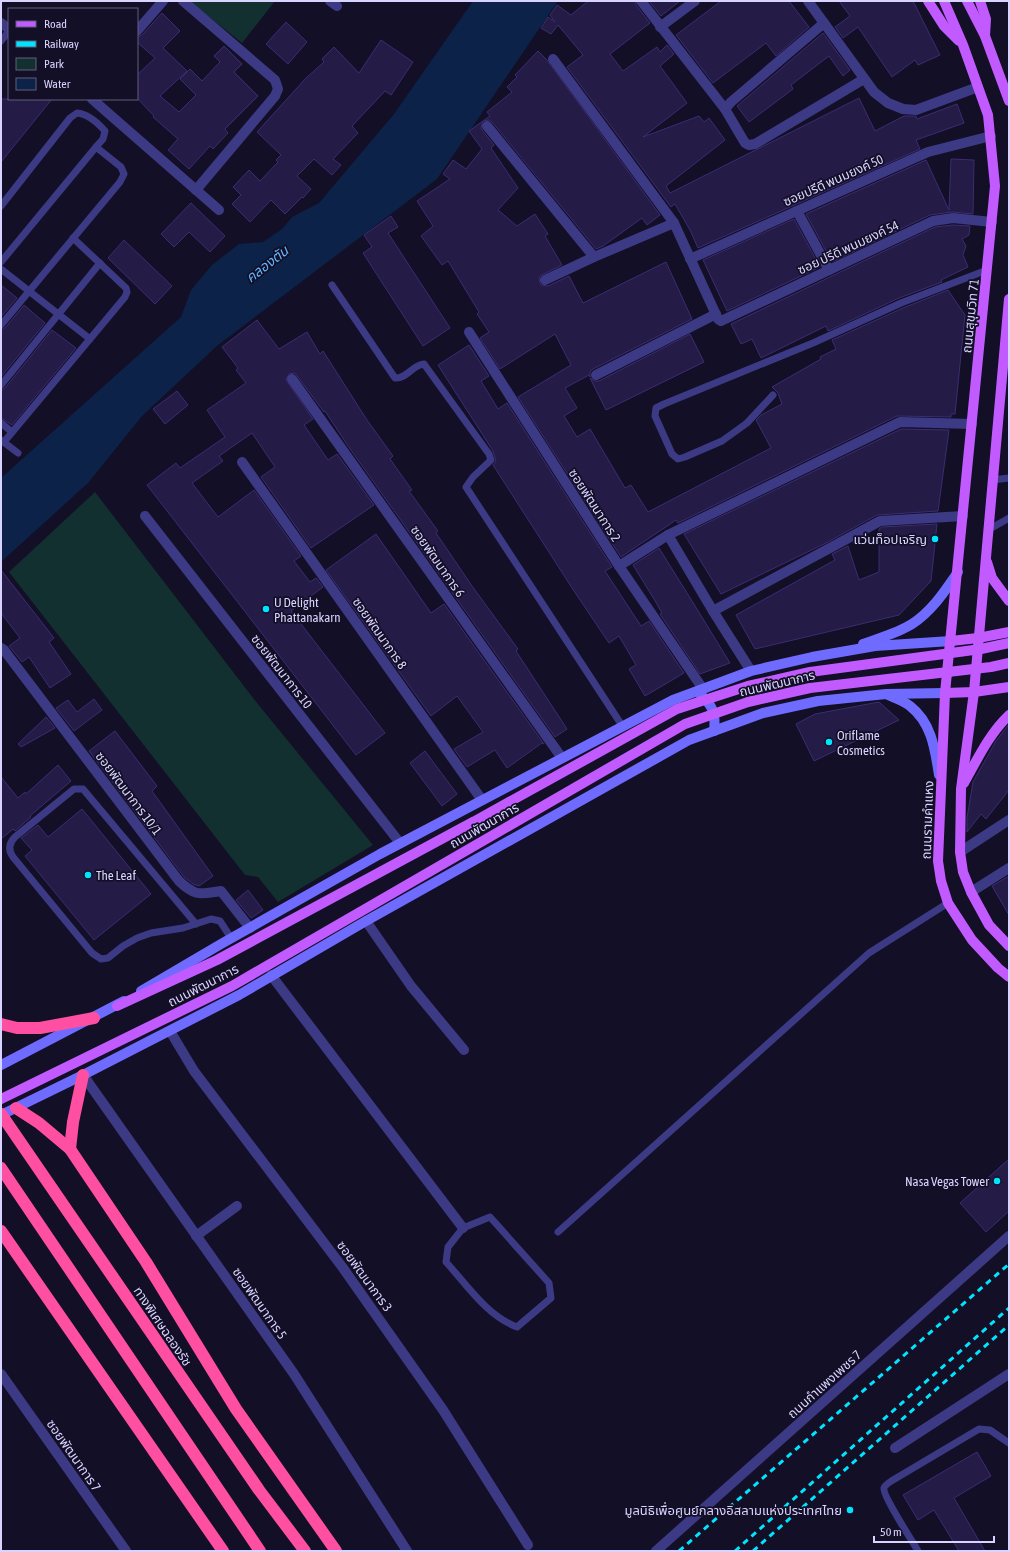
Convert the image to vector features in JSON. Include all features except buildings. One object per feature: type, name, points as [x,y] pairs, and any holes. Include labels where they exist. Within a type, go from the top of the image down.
[{"type":"highway","points":[[1,1024],[17,1028],[40,1028],[94,1018]]},
{"type":"highway","points":[[70,1149],[73,1122],[83,1075]]},
{"type":"highway","points":[[16,1108],[40,1123],[70,1149],[146,1262],[236,1409],[336,1551]]},
{"type":"highway","name":"ทางพิเศษฉลองรัช","points":[[1,1115],[259,1490],[305,1551]]},
{"type":"highway","points":[[1,1168],[260,1551]]},
{"type":"highway","points":[[1,1231],[223,1551]]},
{"type":"main road","points":[[928,1],[944,26],[963,45]]},
{"type":"main road","name":"ถนนสุขุมวิท 71","points":[[944,1],[963,45],[988,115],[995,186],[951,641]]},
{"type":"main road","points":[[967,1],[985,36],[1009,101]]},
{"type":"main road","points":[[980,1],[986,20],[985,36]]},
{"type":"main road","points":[[1009,299],[974,692],[961,789],[960,852],[962,872],[970,892],[989,925],[1009,946]]},
{"type":"main road","points":[[985,556],[992,578],[1009,601]]},
{"type":"main road","points":[[840,652],[912,624],[928,611],[941,597],[958,572]]},
{"type":"main road","points":[[951,641],[1009,632]]},
{"type":"main road","name":"ถนนพัฒนาการ","points":[[117,1006],[231,938],[400,843],[673,700],[751,671],[812,657],[875,646],[951,641]]},
{"type":"main road","name":"ถนนรามคำแหง","points":[[951,641],[945,693],[941,788],[938,860],[941,881],[948,903],[972,940],[998,968],[1009,976]]},
{"type":"main road","name":"ถนนพัฒนาการ","points":[[1,1065],[117,1006],[217,960],[473,822],[677,709],[748,686],[810,672],[981,649],[1009,643]]},
{"type":"main road","name":"ถนนพัฒนาการ","points":[[1,1099],[232,986],[685,724],[748,702],[810,688],[991,667],[1009,663]]},
{"type":"main road","points":[[945,693],[974,692],[1009,687]]},
{"type":"main road","points":[[700,690],[714,712],[714,731]]},
{"type":"main road","name":"ถนนพัฒนาการ","points":[[1,1115],[83,1075],[239,995],[366,921],[689,740],[763,713],[818,701],[886,694],[945,693]]},
{"type":"main road","points":[[886,694],[910,706],[921,717],[930,731],[935,748],[941,788]]},
{"type":"main road","points":[[961,789],[984,747],[1001,722],[1009,715]]},
{"type":"main road","points":[[1,1102],[16,1108]]},
{"type":"street","points":[[138,30],[163,1]]},
{"type":"street","points":[[183,1],[275,80],[278,88],[275,96],[196,190]]},
{"type":"street","points":[[641,1],[724,109],[745,143],[749,145],[755,144],[864,79]]},
{"type":"street","points":[[660,27],[695,1]]},
{"type":"street","points":[[808,1],[874,92],[888,103],[902,109],[916,110],[978,87]]},
{"type":"street","points":[[724,109],[824,23]]},
{"type":"street","points":[[553,59],[674,223],[719,317]]},
{"type":"street","points":[[93,100],[218,210]]},
{"type":"street","points":[[487,126],[594,257]]},
{"type":"street","name":"ซอยปรีดี พนมยงค์ 50","points":[[690,259],[928,152],[990,136]]},
{"type":"street","points":[[797,211],[829,270]]},
{"type":"street","name":"ซอย ปรีดี พนมยงค์ 54","points":[[596,375],[719,317],[829,270],[933,221],[953,218],[992,222]]},
{"type":"street","points":[[545,280],[594,257],[674,223]]},
{"type":"street","name":"ซอยพัฒนาการ 2","points":[[468,332],[700,690]]},
{"type":"street","name":"ซอยพัฒนาการ 6","points":[[292,379],[562,758]]},
{"type":"street","points":[[619,566],[668,535],[900,422],[972,424]]},
{"type":"street","name":"ซอยพัฒนาการ 8","points":[[242,462],[482,800]]},
{"type":"street","name":"ซอยพัฒนาการ 10","points":[[145,516],[400,843]]},
{"type":"street","points":[[713,611],[880,521],[963,516]]},
{"type":"street","points":[[668,535],[751,671]]},
{"type":"street","name":"ซอยพัฒนาการ 10/1","points":[[1,648],[179,881],[190,891],[200,894],[221,891],[250,928]]},
{"type":"street","points":[[960,852],[1009,820]]},
{"type":"street","points":[[970,892],[1009,868]]},
{"type":"street","points":[[366,921],[411,986],[464,1050]]},
{"type":"street","points":[[271,975],[463,1228]]},
{"type":"street","name":"ซอยพัฒนาการ 3","points":[[170,1031],[194,1072],[343,1268],[439,1404],[528,1545]]},
{"type":"street","name":"ซอยพัฒนาการ 5","points":[[83,1075],[294,1374],[407,1551]]},
{"type":"street","points":[[196,1236],[237,1206]]},
{"type":"street","name":"ถนนกำแพงเพชร 7","points":[[656,1551],[1009,1236]]},
{"type":"street","name":"ซอยพัฒนาการ 7","points":[[1,1374],[126,1551]]},
{"type":"street","points":[[895,1448],[1009,1374]]},
{"type":"lane","points":[[1,41],[8,31]]},
{"type":"lane","points":[[1,206],[70,118],[77,112],[84,114],[100,125],[105,131],[103,139],[1,262]]},
{"type":"lane","points":[[1,325],[120,182],[124,174],[121,167],[96,146]]},
{"type":"lane","points":[[18,453],[3,441],[125,297],[127,292],[126,288],[73,238]]},
{"type":"lane","points":[[1,385],[100,263]]},
{"type":"lane","points":[[1,269],[90,339]]},
{"type":"lane","points":[[773,395],[747,424],[722,441],[685,458],[678,459],[672,454],[655,416],[656,408],[664,404],[813,343],[901,303],[987,270]]},
{"type":"lane","points":[[332,285],[396,378],[401,378],[418,365],[424,364],[489,454],[491,460],[473,477],[466,487],[623,727]]},
{"type":"lane","points":[[1,423],[12,432]]},
{"type":"lane","points":[[992,480],[1009,478]]},
{"type":"lane","points":[[988,530],[1009,518]]},
{"type":"lane","points":[[196,924],[83,789],[74,790],[15,837],[10,843],[9,850],[13,857],[92,953],[101,959],[108,958],[123,946],[137,938],[151,933],[183,928],[196,924],[211,919],[217,920],[231,938]]},
{"type":"lane","points":[[558,1232],[869,953],[948,903]]},
{"type":"lane","points":[[490,1217],[549,1283],[551,1298],[517,1327],[505,1322],[488,1308],[446,1262],[448,1247],[463,1228],[490,1217]]},
{"type":"lane","points":[[918,1551],[888,1500],[884,1491],[885,1486],[979,1429],[990,1430],[1009,1443]]},
{"type":"green space","points":[[189,1],[275,1],[242,43]]},
{"type":"green space","points":[[95,492],[257,703],[373,845],[278,902],[258,877],[245,875],[9,572]]},
{"type":"water","name":"คลองตัน","points":[[473,1],[558,1],[437,179],[218,345],[142,416],[88,483],[1,562],[1,478],[181,317],[191,290],[212,265],[239,244],[263,242],[282,229],[292,217],[319,203],[394,114]]},
{"type":"railway","points":[[679,1551],[1009,1264]]},
{"type":"railway","points":[[735,1551],[1009,1308]]},
{"type":"railway","points":[[753,1551],[1009,1325]]},
{"type":"place","name":"แว่นท็อปเจริญ","points":[[935,539]]},
{"type":"place","name":"U Delight Phattanakarn","points":[[266,609]]},
{"type":"place","name":"Oriflame Cosmetics","points":[[829,742]]},
{"type":"place","name":"The Leaf","points":[[88,875]]},
{"type":"place","name":"Nasa Vegas Tower","points":[[997,1181]]},
{"type":"place","name":"มูลนิธิเพื่อศูนย์กลางอิสลามแห่งประเทศไทย","points":[[850,1510]]}]
